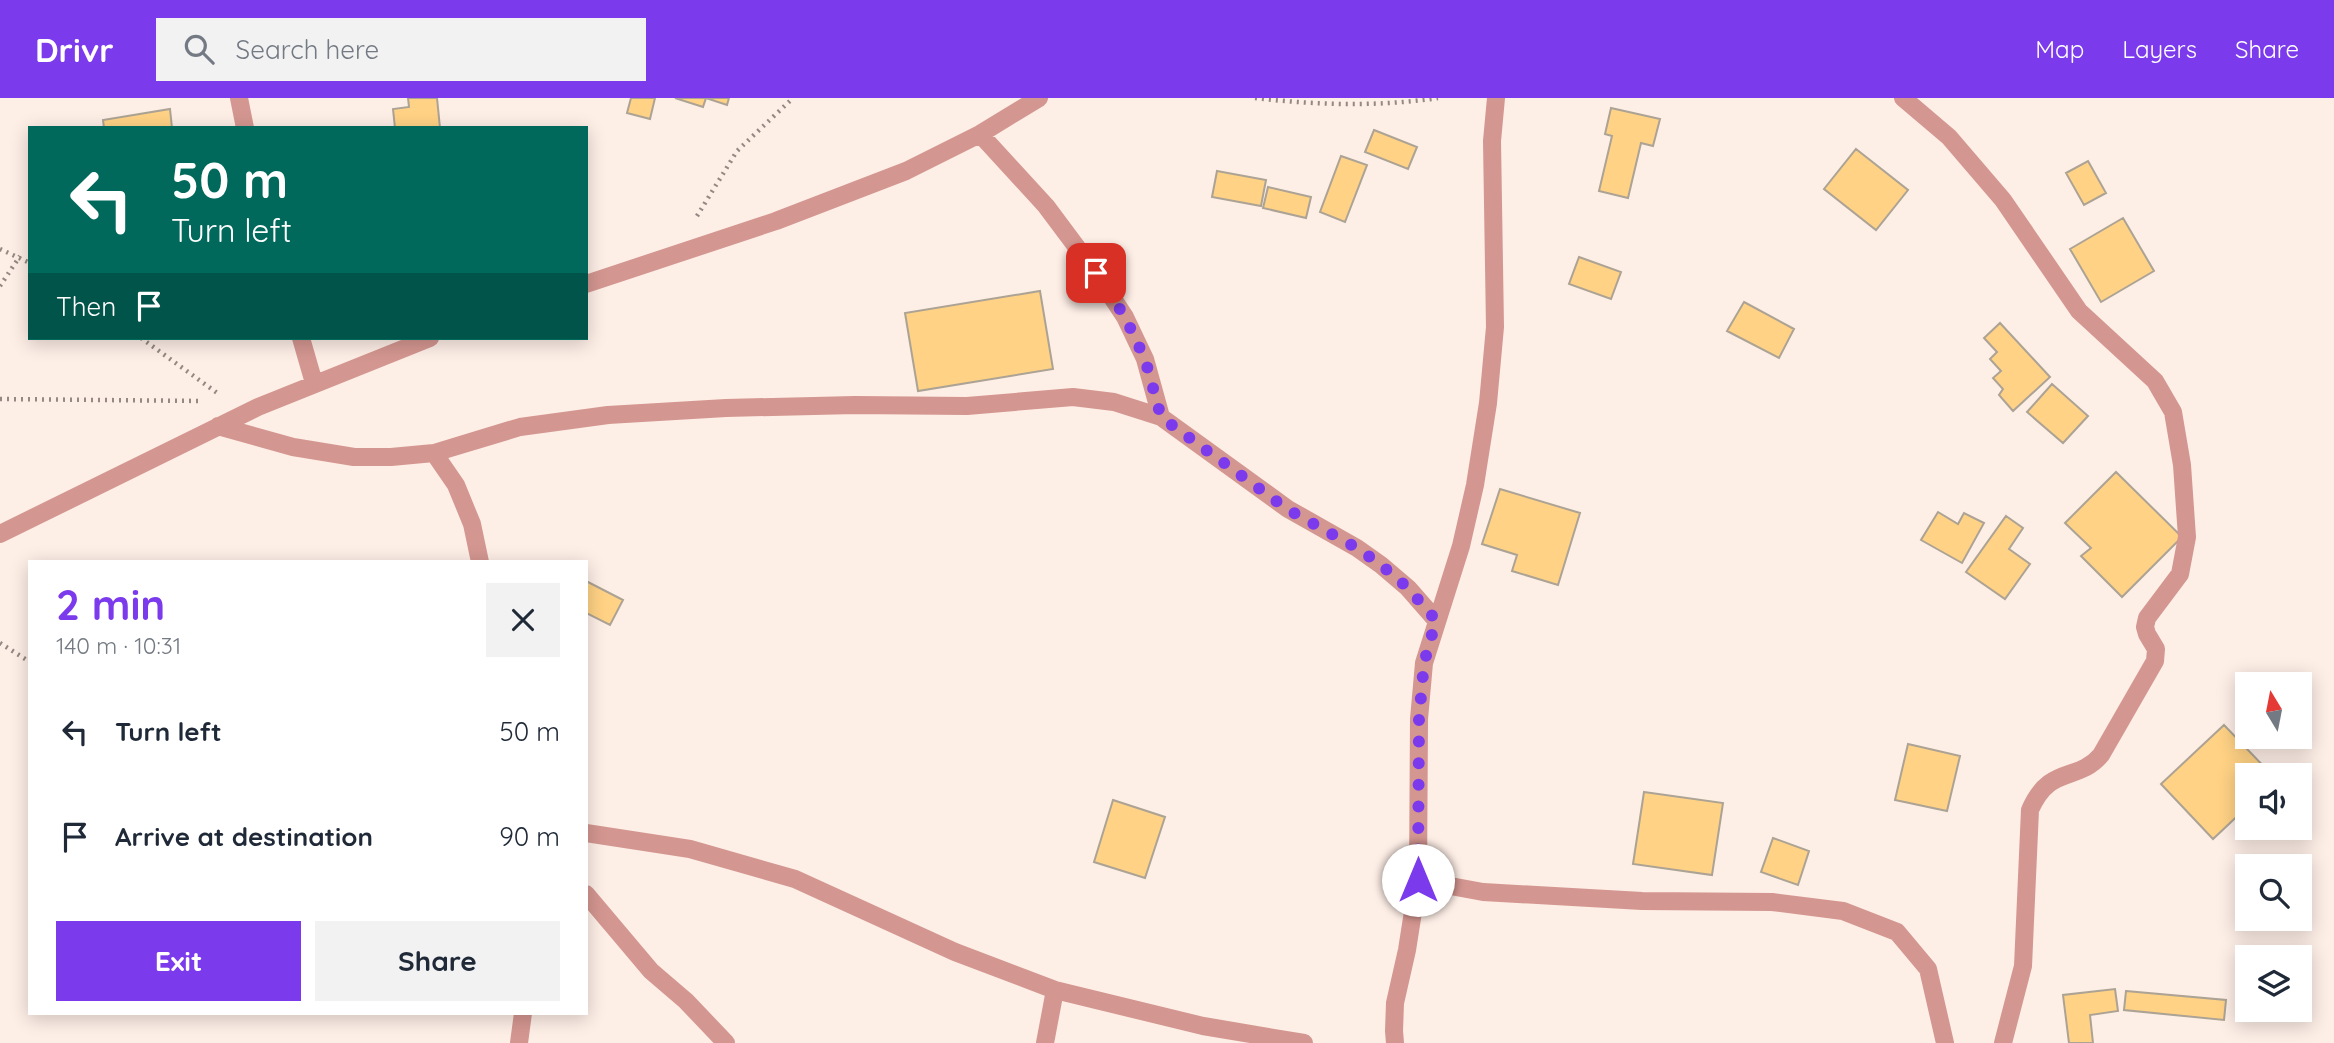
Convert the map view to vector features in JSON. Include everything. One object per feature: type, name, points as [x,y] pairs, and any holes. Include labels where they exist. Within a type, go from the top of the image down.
[{"type":"street","points":[[239,98],[245,126]]},
{"type":"street","points":[[588,283],[776,221],[906,171],[980,134],[1039,98]]},
{"type":"street","points":[[1395,1043],[1395,1003],[1418,880],[1419,719],[1424,663],[1461,546],[1475,485],[1488,403],[1495,327],[1492,141],[1496,98]]},
{"type":"street","points":[[1903,98],[1948,137],[2003,200],[2080,311],[2155,381],[2173,412],[2182,465],[2187,537],[2180,574],[2147,618],[2145,627],[2156,649],[2155,661],[2093,765],[2049,782],[2037,794],[2030,810],[2023,967],[2003,1043]]},
{"type":"street","points":[[980,134],[1046,206],[1125,317],[1145,359],[1161,417]]},
{"type":"street","points":[[302,340],[314,383]]},
{"type":"street","points":[[0,534],[258,407],[425,340]]},
{"type":"street","points":[[218,426],[293,447],[354,457],[391,457],[434,453],[520,427],[608,415],[726,408],[967,406],[1073,397],[1114,402],[1161,417],[1287,509],[1357,548],[1408,588],[1436,620]]},
{"type":"street","points":[[434,453],[456,485],[472,524],[480,560]]},
{"type":"street","points":[[588,833],[690,849],[795,879],[955,952],[1055,990],[1203,1026],[1304,1043]]},
{"type":"street","points":[[1418,880],[1483,892],[1642,901],[1772,902],[1843,911],[1897,932],[1928,968],[1945,1043]]},
{"type":"street","points":[[588,896],[651,971],[686,1001],[726,1043]]},
{"type":"street","points":[[1045,1043],[1055,990]]},
{"type":"street","points":[[519,1043],[523,1015]]},
{"type":"path","points":[[673,255],[737,151],[793,98]]},
{"type":"path","points":[[1255,98],[1354,105],[1438,98]]},
{"type":"path","points":[[0,249],[28,262]]},
{"type":"path","points":[[0,286],[20,257]]},
{"type":"path","points":[[144,340],[233,404],[258,407]]},
{"type":"path","points":[[0,399],[206,401]]},
{"type":"path","points":[[0,643],[28,661]]},
{"type":"building","points":[[408,98],[437,98],[440,126],[395,126],[393,109],[409,107]]},
{"type":"building","points":[[631,98],[655,98],[650,119],[627,113]]},
{"type":"building","points":[[675,98],[706,98],[703,107]]},
{"type":"building","points":[[706,98],[729,98],[727,105]]},
{"type":"building","points":[[1611,108],[1660,119],[1653,146],[1641,143],[1628,198],[1599,191],[1612,136],[1605,134]]},
{"type":"building","points":[[170,109],[172,126],[104,126],[103,120]]},
{"type":"building","points":[[1374,130],[1417,147],[1408,169],[1365,152]]},
{"type":"building","points":[[1856,149],[1908,190],[1876,230],[1824,189]]},
{"type":"building","points":[[1341,156],[1367,165],[1345,222],[1320,212]]},
{"type":"building","points":[[2088,161],[2106,193],[2084,205],[2066,173]]},
{"type":"building","points":[[1217,171],[1266,180],[1261,206],[1212,197]]},
{"type":"building","points":[[1268,187],[1311,197],[1306,218],[1263,208]]},
{"type":"building","points":[[2123,218],[2154,271],[2101,302],[2070,249]]},
{"type":"building","points":[[1579,257],[1621,272],[1611,299],[1569,284]]},
{"type":"building","points":[[1040,291],[1053,369],[918,391],[905,313]]},
{"type":"building","points":[[1744,302],[1794,329],[1779,358],[1727,331]]},
{"type":"building","points":[[2000,323],[2050,377],[2013,411],[1999,395],[2003,389],[1993,378],[2001,371],[1990,359],[1997,352],[1984,338]]},
{"type":"building","points":[[2052,384],[2088,416],[2063,443],[2027,412]]},
{"type":"building","points":[[2116,472],[2182,537],[2122,597],[2081,556],[2091,548],[2065,523]]},
{"type":"building","points":[[1500,489],[1580,513],[1558,585],[1512,571],[1517,555],[1482,544]]},
{"type":"building","points":[[1938,512],[1958,524],[1964,513],[1984,523],[1962,563],[1921,540]]},
{"type":"building","points":[[2006,516],[2023,528],[2009,549],[2030,564],[2005,599],[1966,572]]},
{"type":"building","points":[[588,582],[623,600],[610,625],[588,614]]},
{"type":"building","points":[[2224,725],[2235,736],[2235,749],[2247,749],[2260,763],[2235,763],[2235,818],[2213,839],[2161,784]]},
{"type":"building","points":[[1908,744],[1960,756],[1947,811],[1895,800]]},
{"type":"building","points":[[1644,792],[1723,803],[1712,875],[1633,864]]},
{"type":"building","points":[[1113,800],[1165,817],[1145,878],[1094,862]]},
{"type":"building","points":[[1773,838],[1809,851],[1798,885],[1761,872]]},
{"type":"building","points":[[2115,989],[2118,1011],[2090,1015],[2093,1043],[2069,1043],[2063,995]]},
{"type":"building","points":[[2126,991],[2226,1000],[2224,1020],[2124,1010]]},
{"type":"route","points":[[1096,273],[1125,317],[1145,359],[1161,417],[1287,509],[1357,548],[1381,565],[1408,588],[1436,620],[1424,663],[1419,719],[1418,880]]}]
